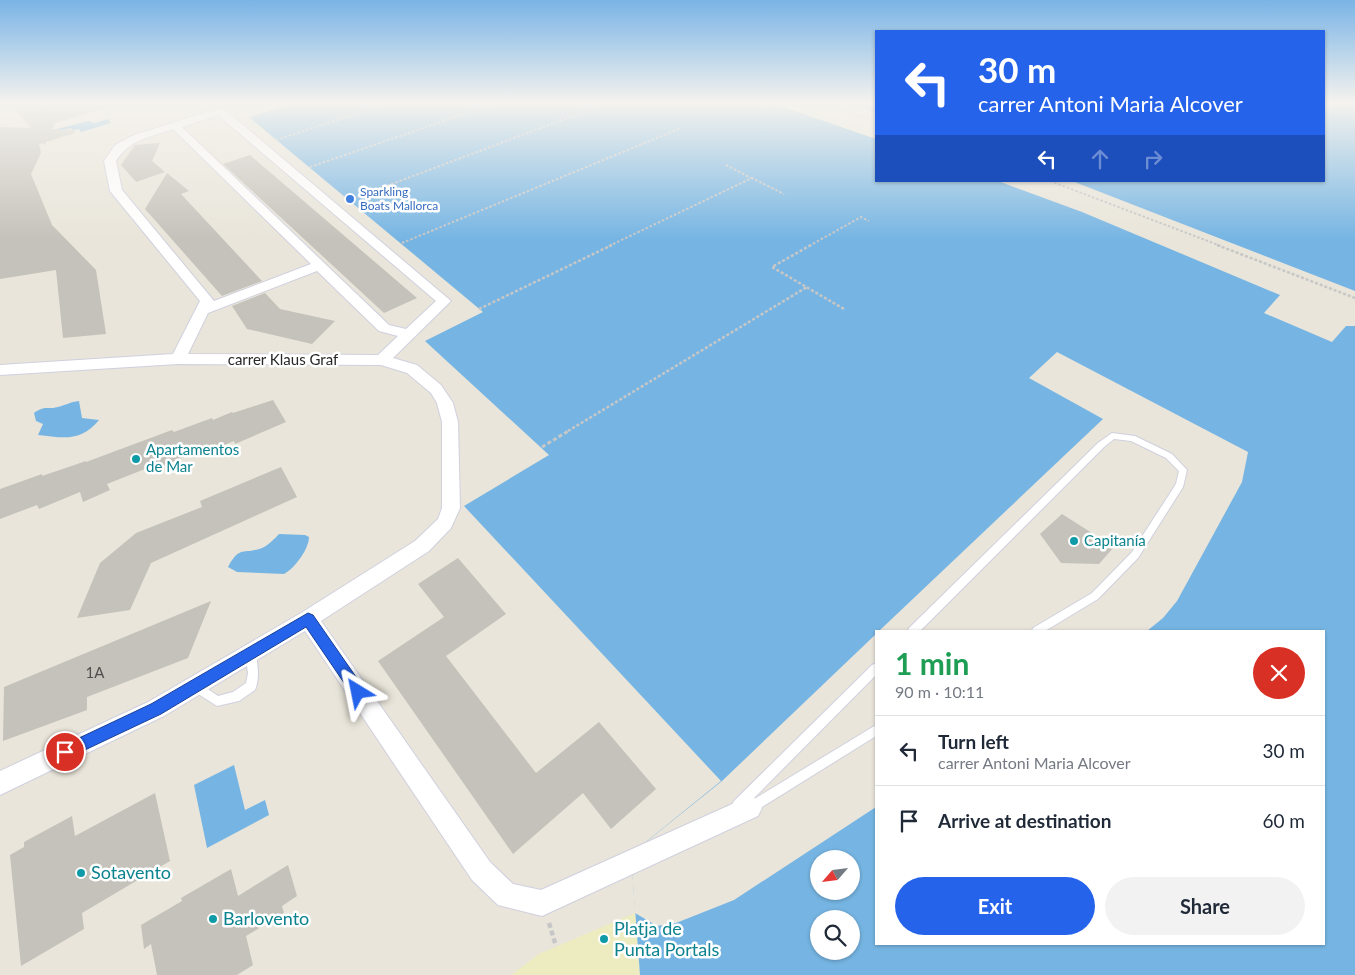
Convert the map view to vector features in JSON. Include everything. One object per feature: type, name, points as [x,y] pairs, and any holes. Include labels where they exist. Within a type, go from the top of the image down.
[{"type":"street","points":[[120,148],[110,161],[116,192],[207,301],[178,359]]},
{"type":"street","points":[[197,148],[384,328],[410,335]]},
{"type":"street","points":[[263,148],[444,301],[382,360]]},
{"type":"street","points":[[203,310],[318,266]]},
{"type":"street","name":"carrer Klaus Graf","points":[[0,370],[178,359],[382,360],[412,369],[436,389],[445,403],[450,422],[452,470],[451,508],[445,523],[422,546],[308,619],[156,709],[0,782]]},
{"type":"street","points":[[308,619],[481,870],[507,896],[542,904],[750,808]]},
{"type":"lane","points":[[914,630],[1112,436],[1132,438],[1168,456],[1183,470],[1180,485],[1135,555],[1095,596],[1039,630]]},
{"type":"lane","points":[[195,686],[217,701],[235,696],[251,686],[253,673],[250,653]]},
{"type":"lane","points":[[726,818],[875,669]]},
{"type":"lane","points":[[750,808],[875,731]]},
{"type":"path","points":[[310,167],[367,148]]},
{"type":"path","points":[[349,200],[489,148]]},
{"type":"path","points":[[402,244],[634,148]]},
{"type":"path","points":[[726,165],[784,194]]},
{"type":"path","points":[[479,309],[752,178]]},
{"type":"path","points":[[1053,182],[1355,298]]},
{"type":"path","points":[[844,309],[772,267],[861,217],[869,221]]},
{"type":"path","points":[[542,447],[807,288]]},
{"type":"sand","name":"Platja de Punta Portals","points":[[635,913],[640,975],[511,975],[539,954]]},
{"type":"water","points":[[286,148],[875,148],[875,182],[1325,182],[1325,148],[1355,148],[1355,975],[640,975],[631,854],[721,781],[464,506],[549,455],[425,341],[483,312]]},
{"type":"water","points":[[79,401],[82,418],[99,420],[86,432],[72,437],[38,435],[43,424],[36,421],[34,413],[44,408],[54,408]]},
{"type":"water","points":[[279,534],[305,535],[309,537],[307,547],[301,558],[284,574],[237,572],[228,567],[239,553],[262,548]]},
{"type":"water","points":[[234,765],[245,810],[265,800],[269,815],[207,848],[194,785]]},
{"type":"pier","points":[[1001,182],[1075,182],[1355,291],[1355,326],[1346,326],[1332,342],[1264,313],[1280,295],[1082,212]]},
{"type":"pier","points":[[1057,352],[1248,452],[1242,482],[1177,601],[1163,618],[1148,630],[880,630],[1103,419],[1029,378]]},
{"type":"pier","points":[[875,635],[875,808],[734,900],[676,923],[657,926],[635,913],[631,854],[722,781]]},
{"type":"building","points":[[0,148],[40,148],[41,153],[31,174],[52,225],[96,270],[106,334],[63,338],[56,270],[0,279]]},
{"type":"building","points":[[133,148],[158,148],[152,161],[165,172],[136,182],[121,165]]},
{"type":"building","points":[[250,155],[417,298],[384,313],[223,164]]},
{"type":"building","points":[[167,173],[189,191],[181,194],[262,281],[222,296],[145,209]]},
{"type":"building","points":[[265,293],[280,309],[335,321],[312,344],[247,329],[232,306]]},
{"type":"building","name":"Apartamentos de Mar","points":[[273,400],[286,422],[235,444],[234,441],[193,458],[191,454],[151,471],[150,467],[107,484],[110,490],[83,502],[80,492],[39,509],[37,505],[0,519],[0,489],[42,474],[42,476],[86,462],[172,430],[174,432],[212,418],[213,420],[232,412]]},
{"type":"building","points":[[281,467],[297,497],[151,563],[130,610],[77,618],[100,563],[136,533],[202,507],[200,501]]},
{"type":"building","name":"Capitanía","points":[[1062,514],[1114,547],[1099,564],[1061,563],[1040,534]]},
{"type":"building","points":[[458,558],[506,614],[446,656],[536,773],[599,722],[656,789],[611,829],[583,793],[513,854],[378,661],[444,617],[418,584]]},
{"type":"building","points":[[211,601],[188,658],[87,697],[87,710],[3,741],[4,687]]},
{"type":"building","name":"Sotavento","points":[[155,793],[170,861],[82,913],[84,929],[21,966],[10,855],[24,847],[24,842],[72,816],[75,836]]},
{"type":"building","name":"Barlovento","points":[[288,865],[297,896],[282,906],[284,913],[246,936],[253,965],[237,975],[157,975],[151,944],[144,949],[141,925],[182,901],[181,898],[231,869],[238,896]]},
{"type":"place","name":"Sparkling Boats Mallorca","points":[[350,199]]},
{"type":"place","name":"Apartamentos de Mar","points":[[136,459]]},
{"type":"place","name":"Capitanía","points":[[1074,541]]},
{"type":"place","name":"Sotavento","points":[[81,873]]},
{"type":"place","name":"Barlovento","points":[[213,919]]},
{"type":"place","name":"Platja de Punta Portals","points":[[604,939]]},
{"type":"route","points":[[65,752],[156,709],[308,619],[358,692]]}]
